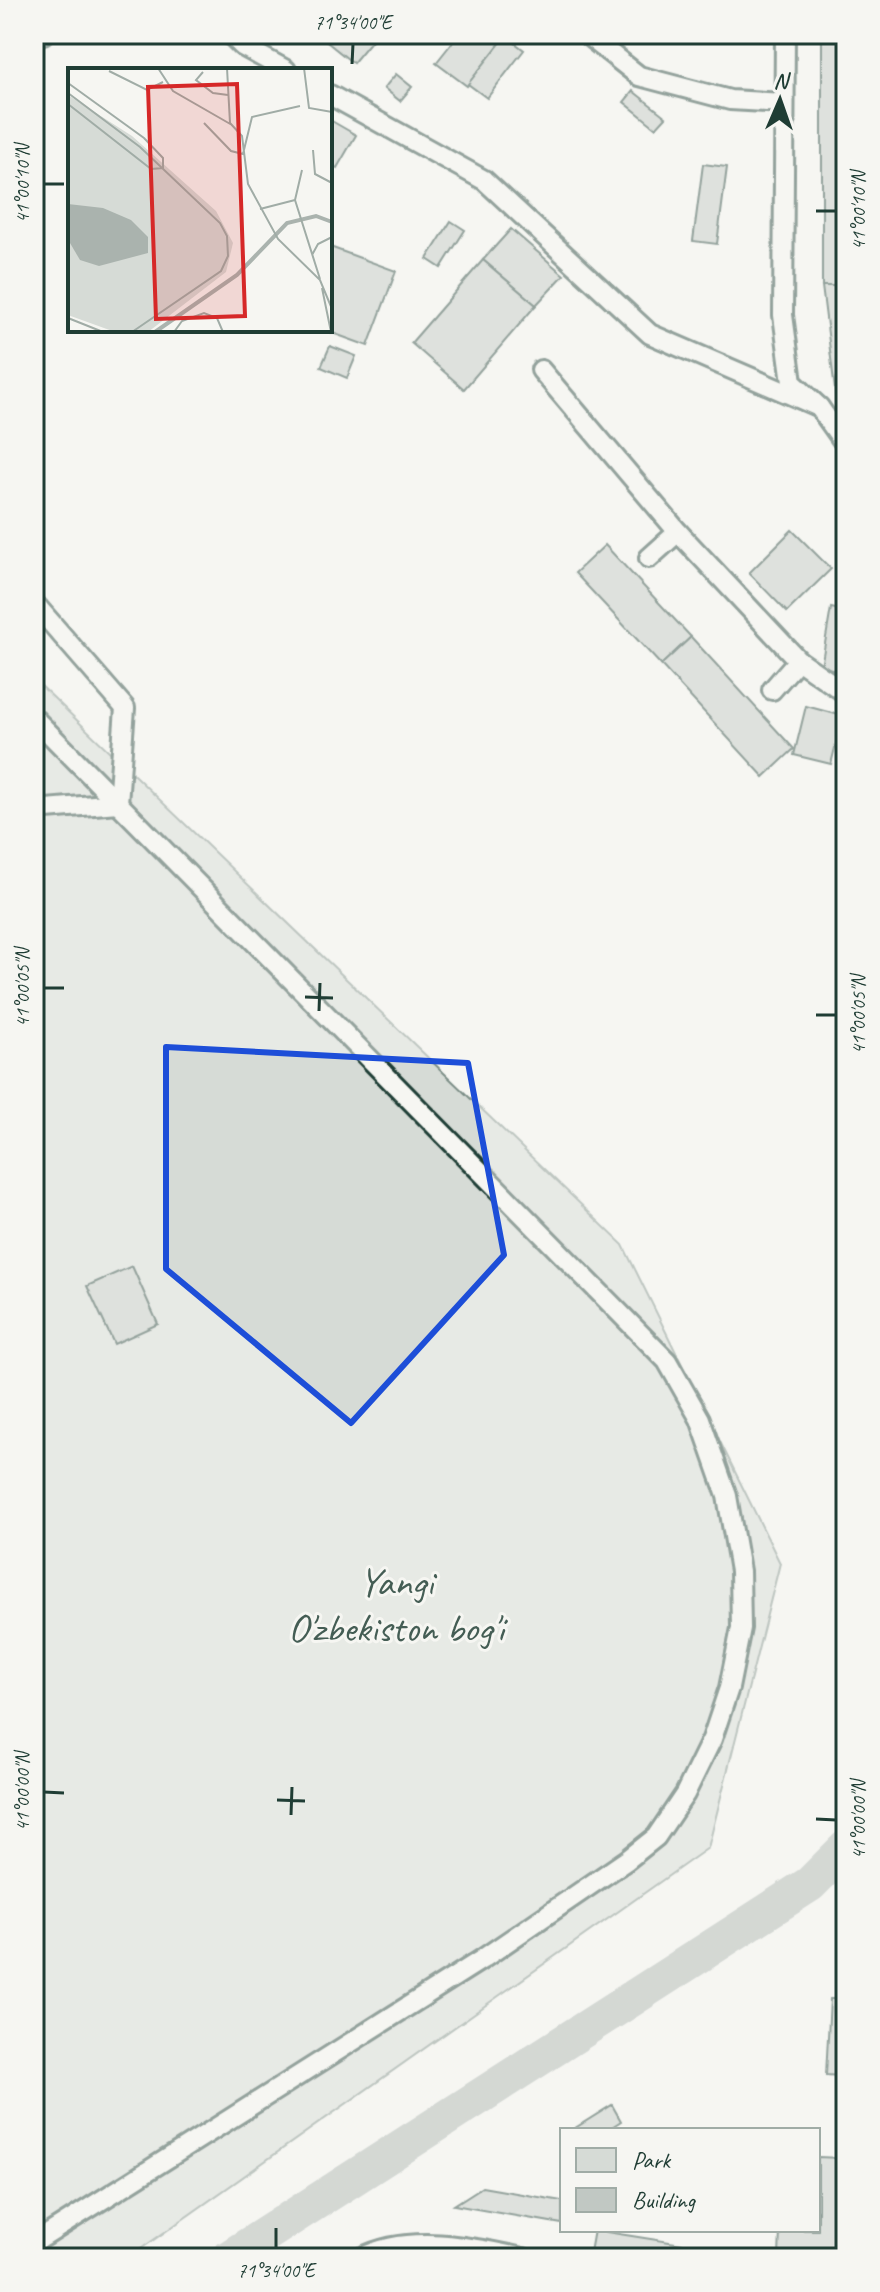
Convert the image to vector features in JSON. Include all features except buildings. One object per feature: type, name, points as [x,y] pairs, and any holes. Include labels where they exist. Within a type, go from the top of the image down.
[{"type":"lane","points":[[34,36],[43,34]]},
{"type":"lane","points":[[230,34],[242,46],[282,68]]},
{"type":"lane","points":[[586,34],[639,76],[730,100],[784,103]]},
{"type":"lane","points":[[785,34],[783,315],[792,382],[819,407],[846,445]]},
{"type":"lane","points":[[332,96],[484,180],[650,334],[819,407]]},
{"type":"lane","points":[[541,370],[678,532],[798,660],[841,690],[846,690]]},
{"type":"lane","points":[[649,558],[678,532]]},
{"type":"lane","points":[[34,603],[125,708],[118,803]]},
{"type":"lane","points":[[772,690],[798,660]]},
{"type":"lane","points":[[34,718],[667,1361],[700,1419],[727,1496],[740,1571],[741,1628],[729,1688],[712,1739],[685,1794],[656,1837],[481,1960],[34,2243]]},
{"type":"lane","points":[[34,810],[118,803]]},
{"type":"lane","points":[[361,2258],[396,2245],[470,2247],[523,2258]]},
{"type":"highlighted area","points":[[166,1047],[468,1063],[504,1255],[351,1423],[166,1269]]},
{"type":"green space","name":"Yangi O'zbekiston bog'i","points":[[34,679],[623,1245],[780,1563],[708,1848],[128,2258],[34,2258]]},
{"type":"waterway","points":[[229,2258],[810,1884],[846,1848]]}]
